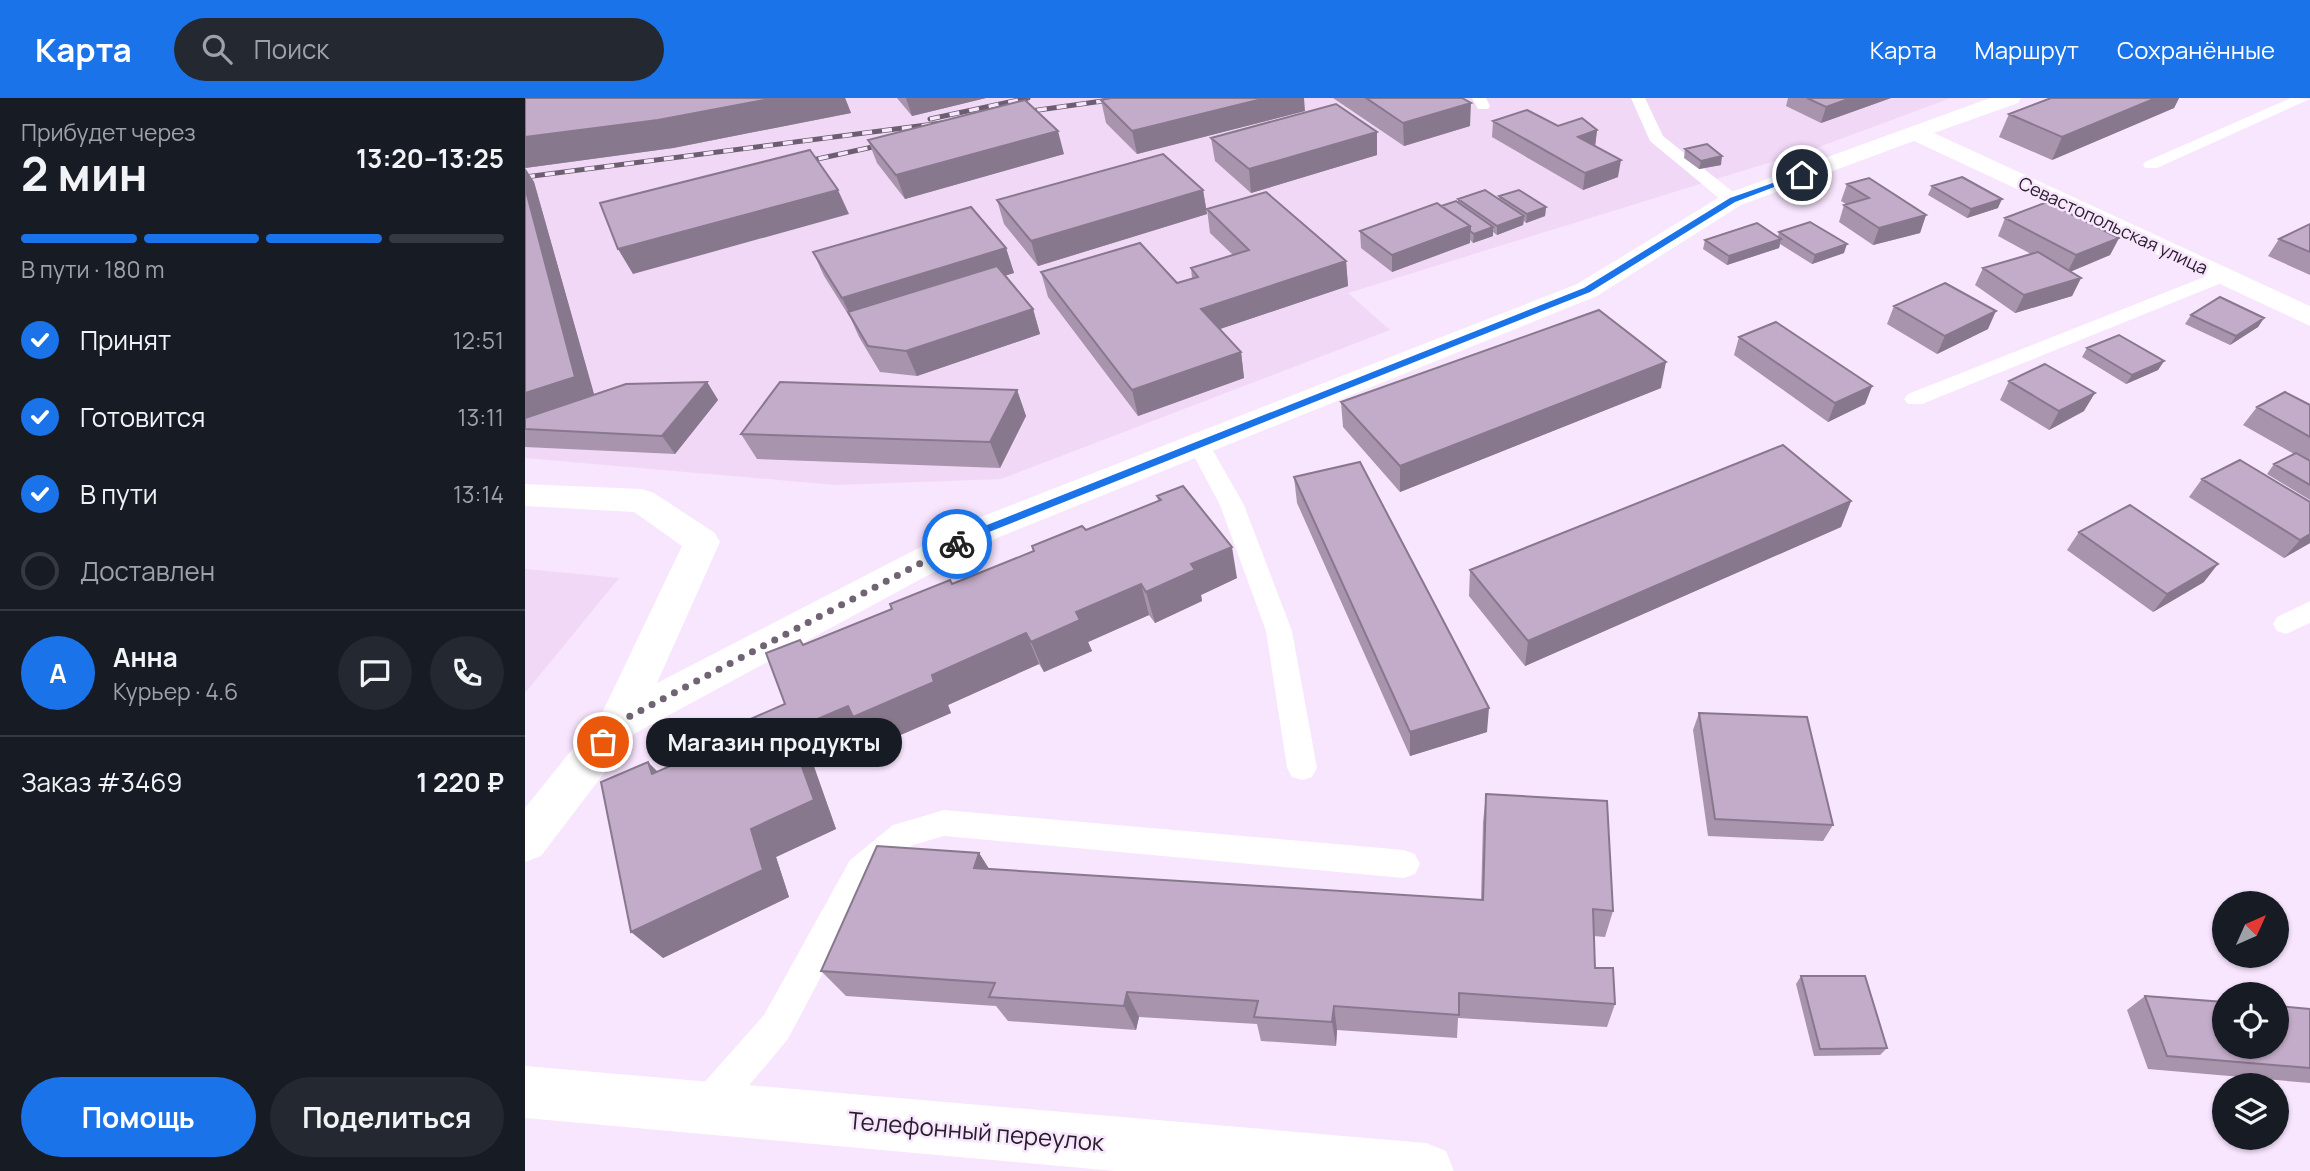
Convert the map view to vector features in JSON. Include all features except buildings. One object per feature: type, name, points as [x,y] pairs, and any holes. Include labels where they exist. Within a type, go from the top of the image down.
[{"type":"street","points":[[619,722],[985,530],[1587,290],[1733,200],[2011,98]]},
{"type":"street","name":"Севастопольская улица","points":[[1917,134],[2310,317]]},
{"type":"street","points":[[525,495],[642,501],[702,542],[619,722],[525,842]]},
{"type":"street","name":"Телефонный переулок","points":[[525,1092],[1426,1171]]},
{"type":"lane","points":[[1638,98],[1656,138],[1733,200]]},
{"type":"lane","points":[[2151,165],[2303,98]]},
{"type":"lane","points":[[1915,399],[2222,276]]},
{"type":"lane","points":[[1199,445],[1232,505],[1279,631],[1302,768]]},
{"type":"lane","points":[[2286,625],[2310,611]]},
{"type":"lane","points":[[706,1108],[776,1027],[861,870],[904,834],[944,823],[1404,864]]},
{"type":"shaded area","points":[[525,98],[1951,98],[1816,148],[1348,293],[1390,330],[1001,479],[836,485],[525,458]]},
{"type":"shaded area","points":[[525,569],[619,578],[525,693]]},
{"type":"railway","points":[[930,119],[1028,98]]},
{"type":"railway","points":[[1017,113],[1124,98]]},
{"type":"railway","points":[[525,177],[942,123]]},
{"type":"railway","points":[[799,163],[891,143]]},
{"type":"way so far","points":[[603,742],[619,722],[957,544]]},
{"type":"place","name":"Магазин продукты","points":[[603,742]]},
{"type":"route","points":[[957,544],[985,530],[1587,290],[1733,200],[1802,175]]}]
